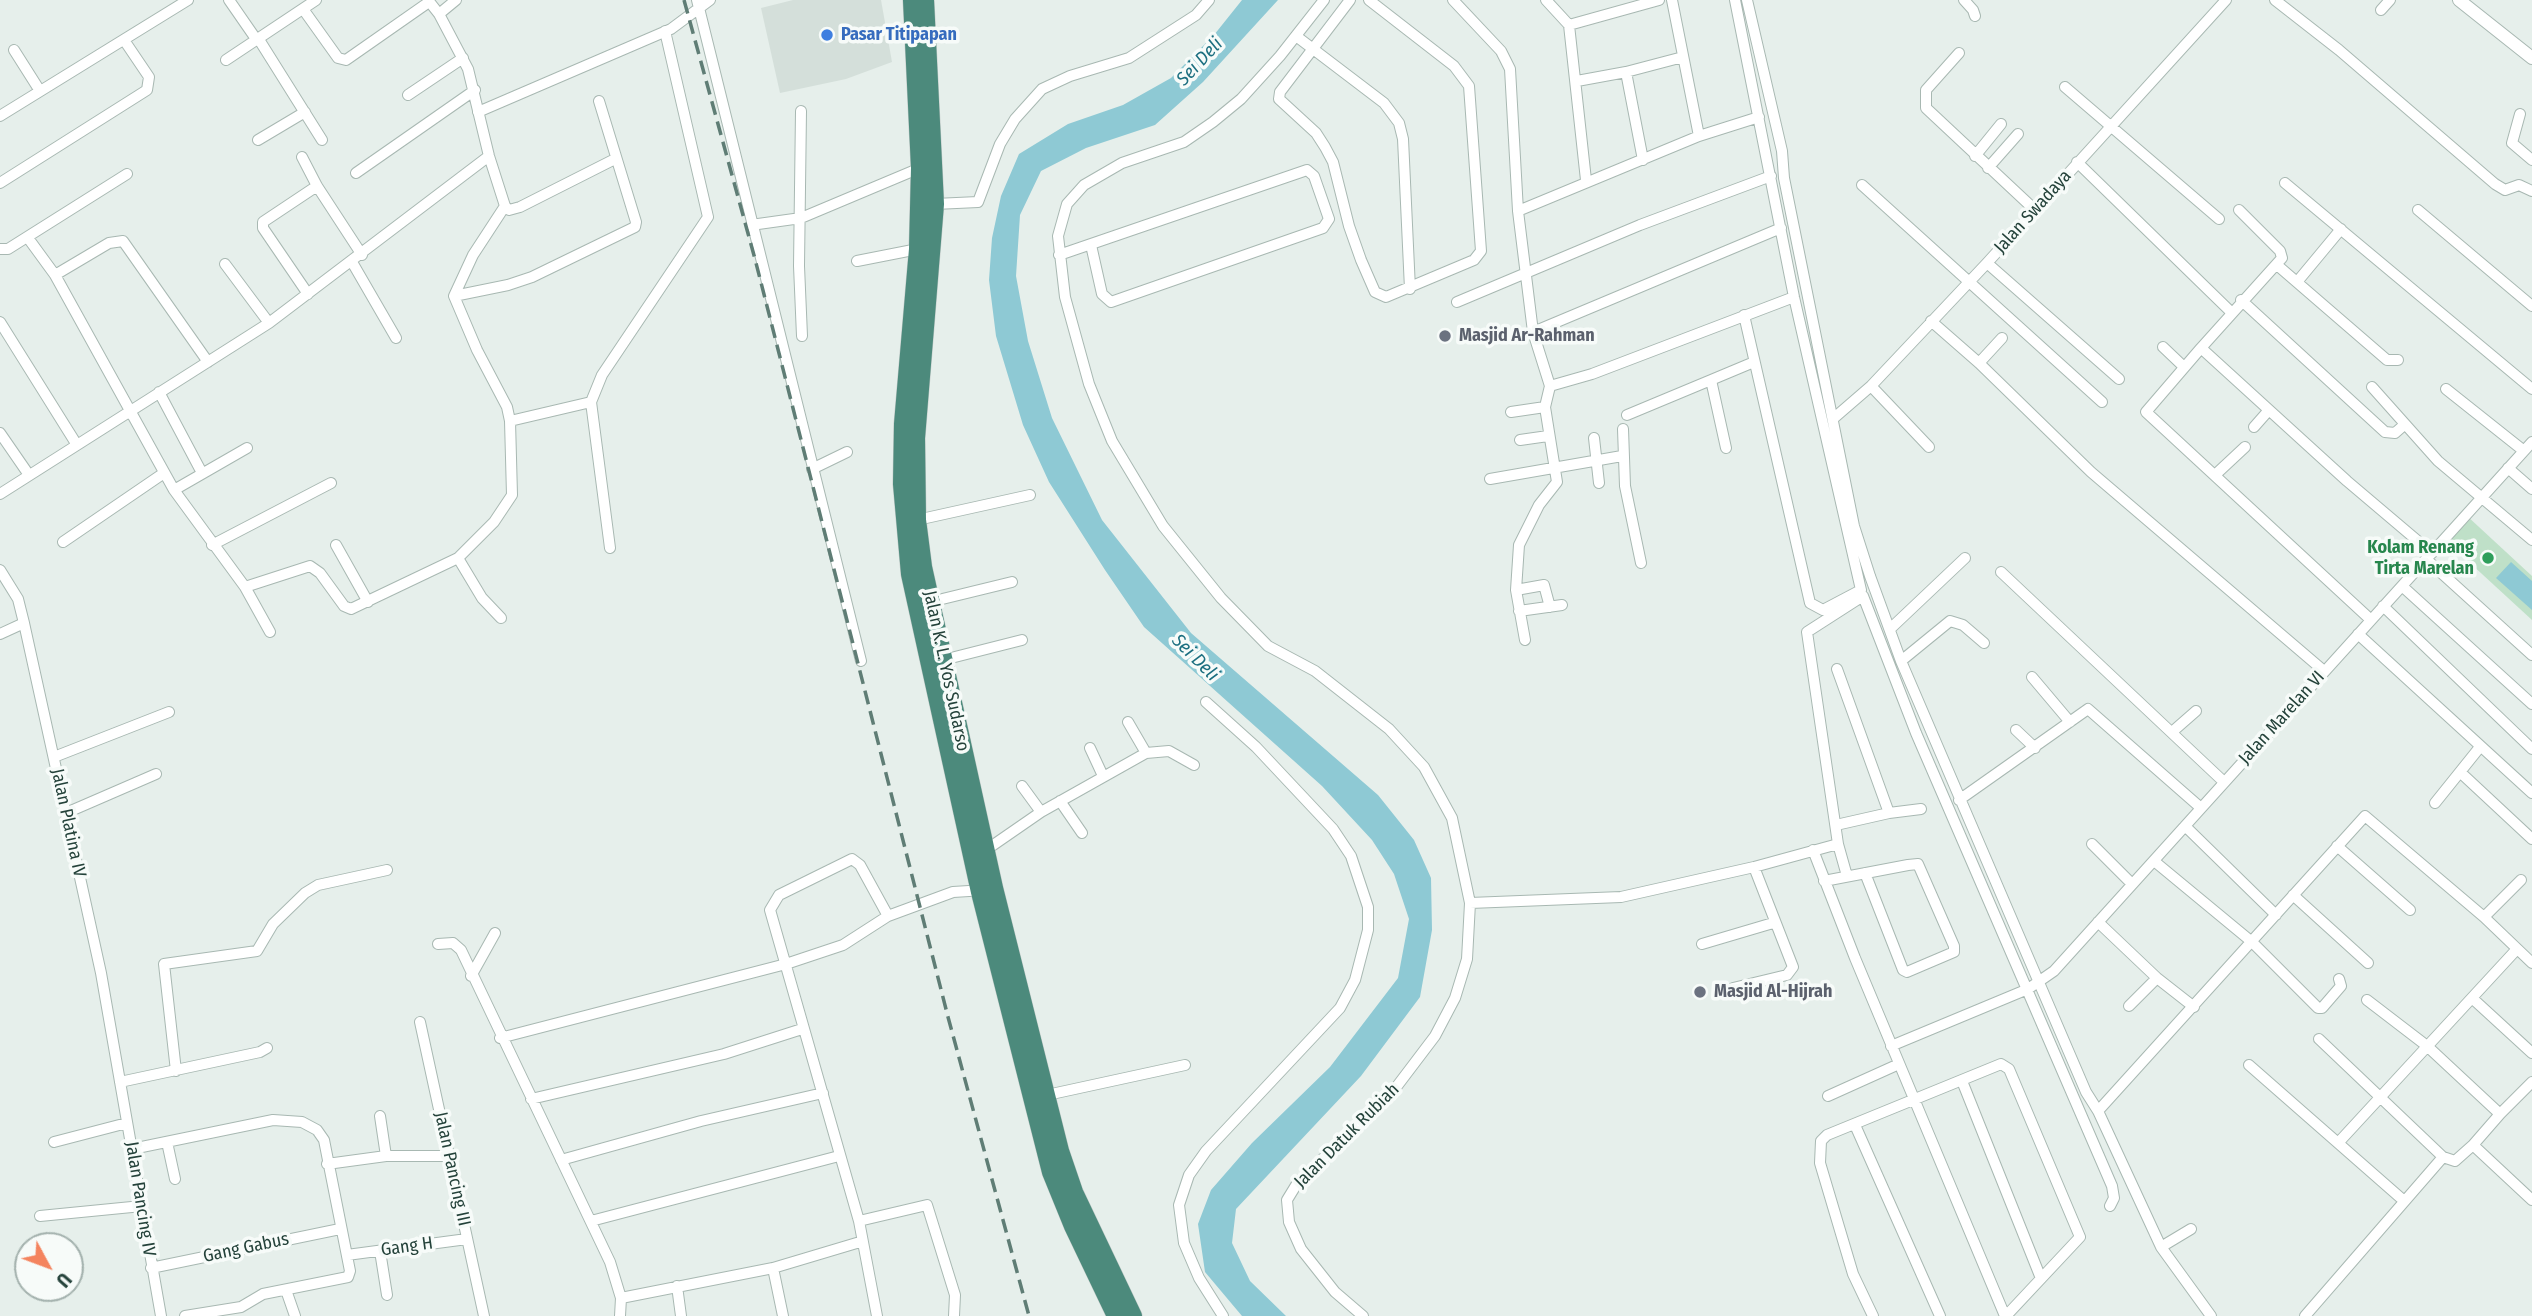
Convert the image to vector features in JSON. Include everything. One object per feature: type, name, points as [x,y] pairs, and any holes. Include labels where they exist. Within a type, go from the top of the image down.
[{"type":"highway","name":"Jalan K. L. Yos Sudarso","points":[[912,0],[924,73],[934,204],[916,438],[916,520],[930,602],[986,850],[987,890],[1073,1192],[1133,1316]]},
{"type":"highway","name":"Jalan K. L. Yos Sudarso","points":[[925,0],[918,250],[903,424],[905,537],[910,574],[987,890],[1051,1172],[1073,1226],[1116,1316]]},
{"type":"street","points":[[0,116],[188,0]]},
{"type":"street","points":[[229,0],[322,140]]},
{"type":"street","points":[[226,60],[316,0]]},
{"type":"street","points":[[439,14],[456,0]]},
{"type":"street","points":[[478,112],[665,31],[689,18],[698,3],[710,0]]},
{"type":"street","points":[[934,204],[978,202],[995,155],[1010,126],[1042,89],[1070,76],[1129,58],[1196,15],[1209,0]]},
{"type":"street","points":[[1324,0],[1241,99],[1184,142],[1122,163],[1084,185],[1061,218],[1058,236],[1065,298],[1090,384],[1112,441],[1139,488],[1163,526],[1221,598],[1268,646],[1315,671],[1366,710],[1389,729],[1424,767],[1452,818],[1470,903],[1621,897],[1754,867],[1838,844]]},
{"type":"street","points":[[1350,0],[1280,92],[1280,102],[1316,133],[1329,155],[1349,226],[1376,292],[1386,297],[1474,260],[1480,253],[1470,93],[1460,71],[1369,0]]},
{"type":"street","points":[[1453,0],[1501,51],[1510,69],[1518,211],[1533,332],[1550,386],[1545,407],[1548,436],[1557,469],[1556,484],[1539,505],[1519,545],[1516,590],[1525,640]]},
{"type":"street","points":[[1546,0],[1569,25],[1586,180]]},
{"type":"street","points":[[1569,25],[1659,0]]},
{"type":"street","points":[[1672,0],[1699,136]]},
{"type":"street","points":[[1735,0],[1794,297],[1861,590],[1823,610],[1810,603],[1744,314]]},
{"type":"street","points":[[1747,0],[1782,150],[1786,191],[1854,526],[1901,661],[2086,1092],[2098,1111],[2161,1247],[2211,1316]]},
{"type":"street","points":[[1964,0],[1975,16]]},
{"type":"street","name":"Jalan Swadaya","points":[[1834,418],[1871,386],[1987,263],[2226,0]]},
{"type":"street","points":[[2275,0],[2404,104],[2495,184],[2505,190],[2519,185],[2532,191]]},
{"type":"street","points":[[2381,10],[2390,0]]},
{"type":"street","points":[[2459,0],[2532,58]]},
{"type":"street","points":[[303,9],[338,58],[346,60],[428,1],[439,14],[463,58],[475,90],[489,156],[505,206],[509,210],[615,159]]},
{"type":"street","points":[[698,3],[861,661]]},
{"type":"street","points":[[610,548],[591,402],[602,375],[708,217],[665,31]]},
{"type":"street","points":[[1296,36],[1384,103],[1399,123],[1403,139],[1410,289]]},
{"type":"street","points":[[0,183],[147,90],[149,77],[124,40]]},
{"type":"street","points":[[14,50],[40,91]]},
{"type":"street","points":[[1959,53],[1926,90],[1926,108],[1987,168],[2035,210]]},
{"type":"street","points":[[1577,81],[1683,57]]},
{"type":"street","points":[[408,95],[463,58]]},
{"type":"street","points":[[1626,72],[1643,160]]},
{"type":"street","points":[[2065,87],[2112,124],[2219,219]]},
{"type":"street","points":[[356,173],[475,90]]},
{"type":"street","points":[[454,296],[532,277],[631,231],[636,222],[599,101]]},
{"type":"street","points":[[801,111],[799,266],[803,336]]},
{"type":"street","points":[[258,140],[305,112]]},
{"type":"street","points":[[2520,114],[2512,143],[2532,160]]},
{"type":"street","points":[[1518,211],[1586,180],[1699,136],[1759,117]]},
{"type":"street","points":[[1975,156],[2001,124]]},
{"type":"street","points":[[1987,168],[2018,134]]},
{"type":"street","points":[[0,494],[269,323],[489,156]]},
{"type":"street","points":[[302,157],[317,187],[362,254]]},
{"type":"street","points":[[2077,162],[2231,312]]},
{"type":"street","points":[[751,225],[801,218],[920,168]]},
{"type":"street","points":[[1059,256],[1091,244],[1307,170],[1314,176],[1329,219],[1323,228],[1111,302],[1102,294],[1091,244]]},
{"type":"street","points":[[0,248],[8,249],[127,174]]},
{"type":"street","points":[[1457,302],[1526,272],[1771,176]]},
{"type":"street","points":[[2285,183],[2532,389]]},
{"type":"street","points":[[1863,186],[2102,402]]},
{"type":"street","points":[[308,294],[262,222],[265,217],[317,187]]},
{"type":"street","points":[[244,587],[310,566],[320,573],[348,608],[368,602],[458,558],[495,522],[512,495],[510,421],[507,407],[477,350],[454,296],[473,256],[505,206]]},
{"type":"street","points":[[2239,210],[2280,251],[2282,258],[2241,300],[2146,412],[2371,620]]},
{"type":"street","points":[[2418,210],[2532,306]]},
{"type":"street","points":[[1533,332],[1781,228]]},
{"type":"street","points":[[2297,282],[2341,229]]},
{"type":"street","points":[[28,237],[55,275],[164,473],[244,587],[270,632]]},
{"type":"street","points":[[55,275],[109,243],[123,241],[208,362]]},
{"type":"street","points":[[857,261],[918,250]]},
{"type":"street","points":[[352,262],[397,338]]},
{"type":"street","points":[[1987,263],[2119,379]]},
{"type":"street","points":[[226,264],[269,323]]},
{"type":"street","points":[[2277,265],[2387,360],[2398,360]]},
{"type":"street","points":[[1550,386],[1592,374],[1794,297]]},
{"type":"street","points":[[2241,300],[2385,432],[2395,433],[2404,425]]},
{"type":"street","points":[[1931,321],[1979,363],[2091,472],[2325,671]]},
{"type":"street","points":[[0,322],[78,445]]},
{"type":"street","points":[[1979,363],[2003,338]]},
{"type":"street","points":[[2163,347],[2184,366]]},
{"type":"street","points":[[2201,348],[2429,556],[2532,655]]},
{"type":"street","points":[[1628,415],[1754,362]]},
{"type":"street","points":[[1712,380],[1726,448]]},
{"type":"street","points":[[1871,386],[1929,447]]},
{"type":"street","points":[[2372,387],[2438,461],[2532,540]]},
{"type":"street","points":[[2446,389],[2524,451]]},
{"type":"street","points":[[159,392],[202,473]]},
{"type":"street","points":[[510,421],[591,402]]},
{"type":"street","points":[[1511,412],[1545,407]]},
{"type":"street","points":[[2254,427],[2269,410]]},
{"type":"street","points":[[1623,429],[1622,456],[1641,563]]},
{"type":"street","points":[[0,433],[29,475]]},
{"type":"street","points":[[1520,440],[1548,436]]},
{"type":"street","points":[[1594,438],[1594,461],[1599,483]]},
{"type":"street","name":"Jalan Marelan VI","points":[[1891,1046],[2041,982],[2154,861],[2532,442]]},
{"type":"street","points":[[2215,475],[2245,447]]},
{"type":"street","points":[[174,489],[247,448]]},
{"type":"street","points":[[812,469],[847,452]]},
{"type":"street","points":[[1490,479],[1622,456]]},
{"type":"street","points":[[2508,468],[2532,489]]},
{"type":"street","points":[[63,542],[164,473]]},
{"type":"street","points":[[212,545],[331,483]]},
{"type":"street","points":[[916,520],[1030,495]]},
{"type":"street","points":[[336,545],[368,602]]},
{"type":"street","points":[[458,558],[482,598],[501,618]]},
{"type":"street","points":[[1890,629],[1965,558]]},
{"type":"street","name":"Jalan Platina IV","points":[[0,570],[4,586],[18,599],[24,623],[102,973],[120,1082]]},
{"type":"street","points":[[2001,572],[2224,782]]},
{"type":"street","points":[[930,602],[1012,582]]},
{"type":"street","points":[[1516,590],[1544,585],[1550,607]]},
{"type":"street","points":[[2402,586],[2532,704]]},
{"type":"street","points":[[1847,876],[1838,844],[1807,632],[1863,596],[1916,733],[2112,1186],[2114,1198],[2110,1206]]},
{"type":"street","points":[[1519,611],[1562,606]]},
{"type":"street","points":[[2383,606],[2532,749]]},
{"type":"street","points":[[1901,661],[1950,621],[1963,625],[1984,643]]},
{"type":"street","points":[[0,634],[24,623]]},
{"type":"street","points":[[2358,635],[2532,793]]},
{"type":"street","points":[[943,660],[1022,640]]},
{"type":"street","points":[[1837,669],[1889,813]]},
{"type":"street","points":[[2032,677],[2070,722]]},
{"type":"street","points":[[1206,702],[1256,747],[1333,829],[1351,856],[1368,907],[1368,930],[1354,980],[1340,1008],[1206,1151],[1189,1175],[1179,1206],[1184,1242],[1199,1278],[1223,1316]]},
{"type":"street","points":[[1959,800],[2035,748],[2083,710],[2094,713],[2201,808]]},
{"type":"street","points":[[2172,732],[2196,711]]},
{"type":"street","points":[[54,757],[169,712]]},
{"type":"street","points":[[1128,722],[1146,753]]},
{"type":"street","points":[[2016,730],[2035,748]]},
{"type":"street","points":[[2435,803],[2480,747]]},
{"type":"street","points":[[1090,748],[1102,776]]},
{"type":"street","points":[[986,850],[1041,812],[1146,753],[1169,751],[1194,765]]},
{"type":"street","points":[[2460,772],[2532,839]]},
{"type":"street","points":[[66,813],[156,774]]},
{"type":"street","points":[[1022,786],[1041,812]]},
{"type":"street","points":[[1060,801],[1082,833]]},
{"type":"street","points":[[1836,825],[1921,809]]},
{"type":"street","points":[[2098,1111],[2365,816],[2484,917],[2532,962]]},
{"type":"street","points":[[2185,826],[2276,915]]},
{"type":"street","points":[[2092,844],[2133,884]]},
{"type":"street","points":[[2337,846],[2410,910]]},
{"type":"street","points":[[1813,850],[1891,1046],[1915,1099],[2005,1316],[2040,1276],[2080,1237],[2009,1069],[2001,1064],[1915,1099],[1824,1138],[1820,1163],[1853,1274],[1873,1316]]},
{"type":"street","points":[[877,1316],[860,1242],[859,1221],[770,910],[773,902],[789,889],[852,859],[860,865],[888,916]]},
{"type":"street","points":[[2154,861],[2252,942],[2318,1008],[2322,1008],[2341,986],[2339,979]]},
{"type":"street","points":[[1824,881],[1847,876],[1918,864],[1954,946],[1954,952],[1907,972],[1903,970],[1865,873]]},
{"type":"street","points":[[1733,988],[1790,973],[1792,963],[1773,923],[1754,867]]},
{"type":"street","points":[[176,1071],[164,964],[257,951],[272,924],[305,893],[318,885],[387,870]]},
{"type":"street","points":[[2484,917],[2521,880]]},
{"type":"street","points":[[500,1038],[786,964],[843,945],[888,916],[953,892],[987,890]]},
{"type":"street","points":[[2294,895],[2368,963]]},
{"type":"street","name":"Jalan Datuk Rubiah","points":[[1363,1316],[1335,1292],[1301,1249],[1289,1222],[1287,1200],[1298,1182],[1388,1098],[1435,1035],[1455,998],[1467,958],[1470,903]]},
{"type":"street","points":[[2098,922],[2157,978],[2194,1007]]},
{"type":"street","points":[[1702,944],[1773,923]]},
{"type":"street","points":[[471,976],[495,933]]},
{"type":"street","points":[[438,944],[453,943],[457,946],[591,1221],[621,1298],[620,1316]]},
{"type":"street","points":[[2338,1143],[2516,949]]},
{"type":"street","points":[[2129,1006],[2157,978]]},
{"type":"street","points":[[2472,998],[2532,1053]]},
{"type":"street","points":[[2367,1000],[2427,1046],[2500,1114]]},
{"type":"street","name":"Jalan Pancing III","points":[[419,1022],[484,1316]]},
{"type":"street","points":[[531,1100],[723,1054],[802,1029]]},
{"type":"street","points":[[2319,1039],[2443,1157],[2455,1161],[2532,1082]]},
{"type":"street","points":[[120,1082],[267,1048]]},
{"type":"street","points":[[1828,1096],[1899,1064]]},
{"type":"street","points":[[1047,1095],[1185,1065]]},
{"type":"street","points":[[2249,1065],[2403,1200]]},
{"type":"street","points":[[1962,1081],[2040,1276]]},
{"type":"street","name":"Jalan Pancing IV","points":[[120,1082],[161,1316]]},
{"type":"street","points":[[561,1160],[701,1121],[823,1093]]},
{"type":"street","points":[[380,1116],[386,1156]]},
{"type":"street","points":[[132,1149],[273,1120],[293,1120],[317,1130],[324,1140],[350,1271],[344,1280],[262,1294],[242,1312],[185,1316]]},
{"type":"street","points":[[54,1142],[127,1123]]},
{"type":"street","points":[[1855,1125],[1940,1316]]},
{"type":"street","points":[[167,1142],[175,1179]]},
{"type":"street","points":[[2473,1145],[2532,1200]]},
{"type":"street","points":[[327,1164],[386,1156],[449,1156]]},
{"type":"street","points":[[591,1221],[839,1156]]},
{"type":"street","points":[[2305,1316],[2443,1157]]},
{"type":"street","points":[[859,1221],[927,1205],[955,1296],[954,1316]]},
{"type":"street","points":[[40,1216],[142,1206]]},
{"type":"street","name":"Gang Gabus","points":[[151,1268],[340,1229]]},
{"type":"street","points":[[2161,1247],[2191,1229]]},
{"type":"street","name":"Gang H","points":[[347,1255],[467,1239]]},
{"type":"street","points":[[621,1298],[773,1268],[860,1242]]},
{"type":"street","points":[[380,1251],[387,1295]]},
{"type":"street","points":[[773,1268],[783,1316]]},
{"type":"street","points":[[677,1286],[681,1316]]},
{"type":"street","points":[[286,1290],[295,1316]]},
{"type":"shaded area","name":"Pasar Titipapan","points":[[793,0],[881,0],[892,62],[846,79],[780,93],[761,8]]},
{"type":"green space","name":"Kolam Renang Tirta Marelan","points":[[2466,515],[2532,576],[2532,620],[2445,540]]},
{"type":"water","name":"Sei Deli","points":[[1242,0],[1278,0],[1203,82],[1155,125],[1086,148],[1041,171],[1020,215],[1016,276],[1028,341],[1052,418],[1102,520],[1191,633],[1378,795],[1414,840],[1431,878],[1432,930],[1420,997],[1361,1076],[1236,1209],[1232,1243],[1250,1281],[1286,1316],[1242,1316],[1205,1272],[1198,1224],[1211,1190],[1252,1143],[1330,1067],[1398,978],[1409,919],[1394,874],[1372,840],[1322,786],[1144,627],[1105,570],[1049,482],[1023,425],[996,336],[989,280],[992,238],[1001,196],[1019,154],[1068,124],[1123,105],[1171,78],[1214,35]]},
{"type":"water","points":[[2511,562],[2532,581],[2532,610],[2496,578]]},
{"type":"railway","points":[[684,0],[755,259],[948,1017],[1029,1316]]},
{"type":"place","name":"Pasar Titipapan","points":[[827,35]]},
{"type":"place","name":"Masjid Ar-Rahman","points":[[1445,336]]},
{"type":"place","name":"Kolam Renang Tirta Marelan","points":[[2488,558]]},
{"type":"place","name":"Masjid Al-Hijrah","points":[[1700,992]]}]
